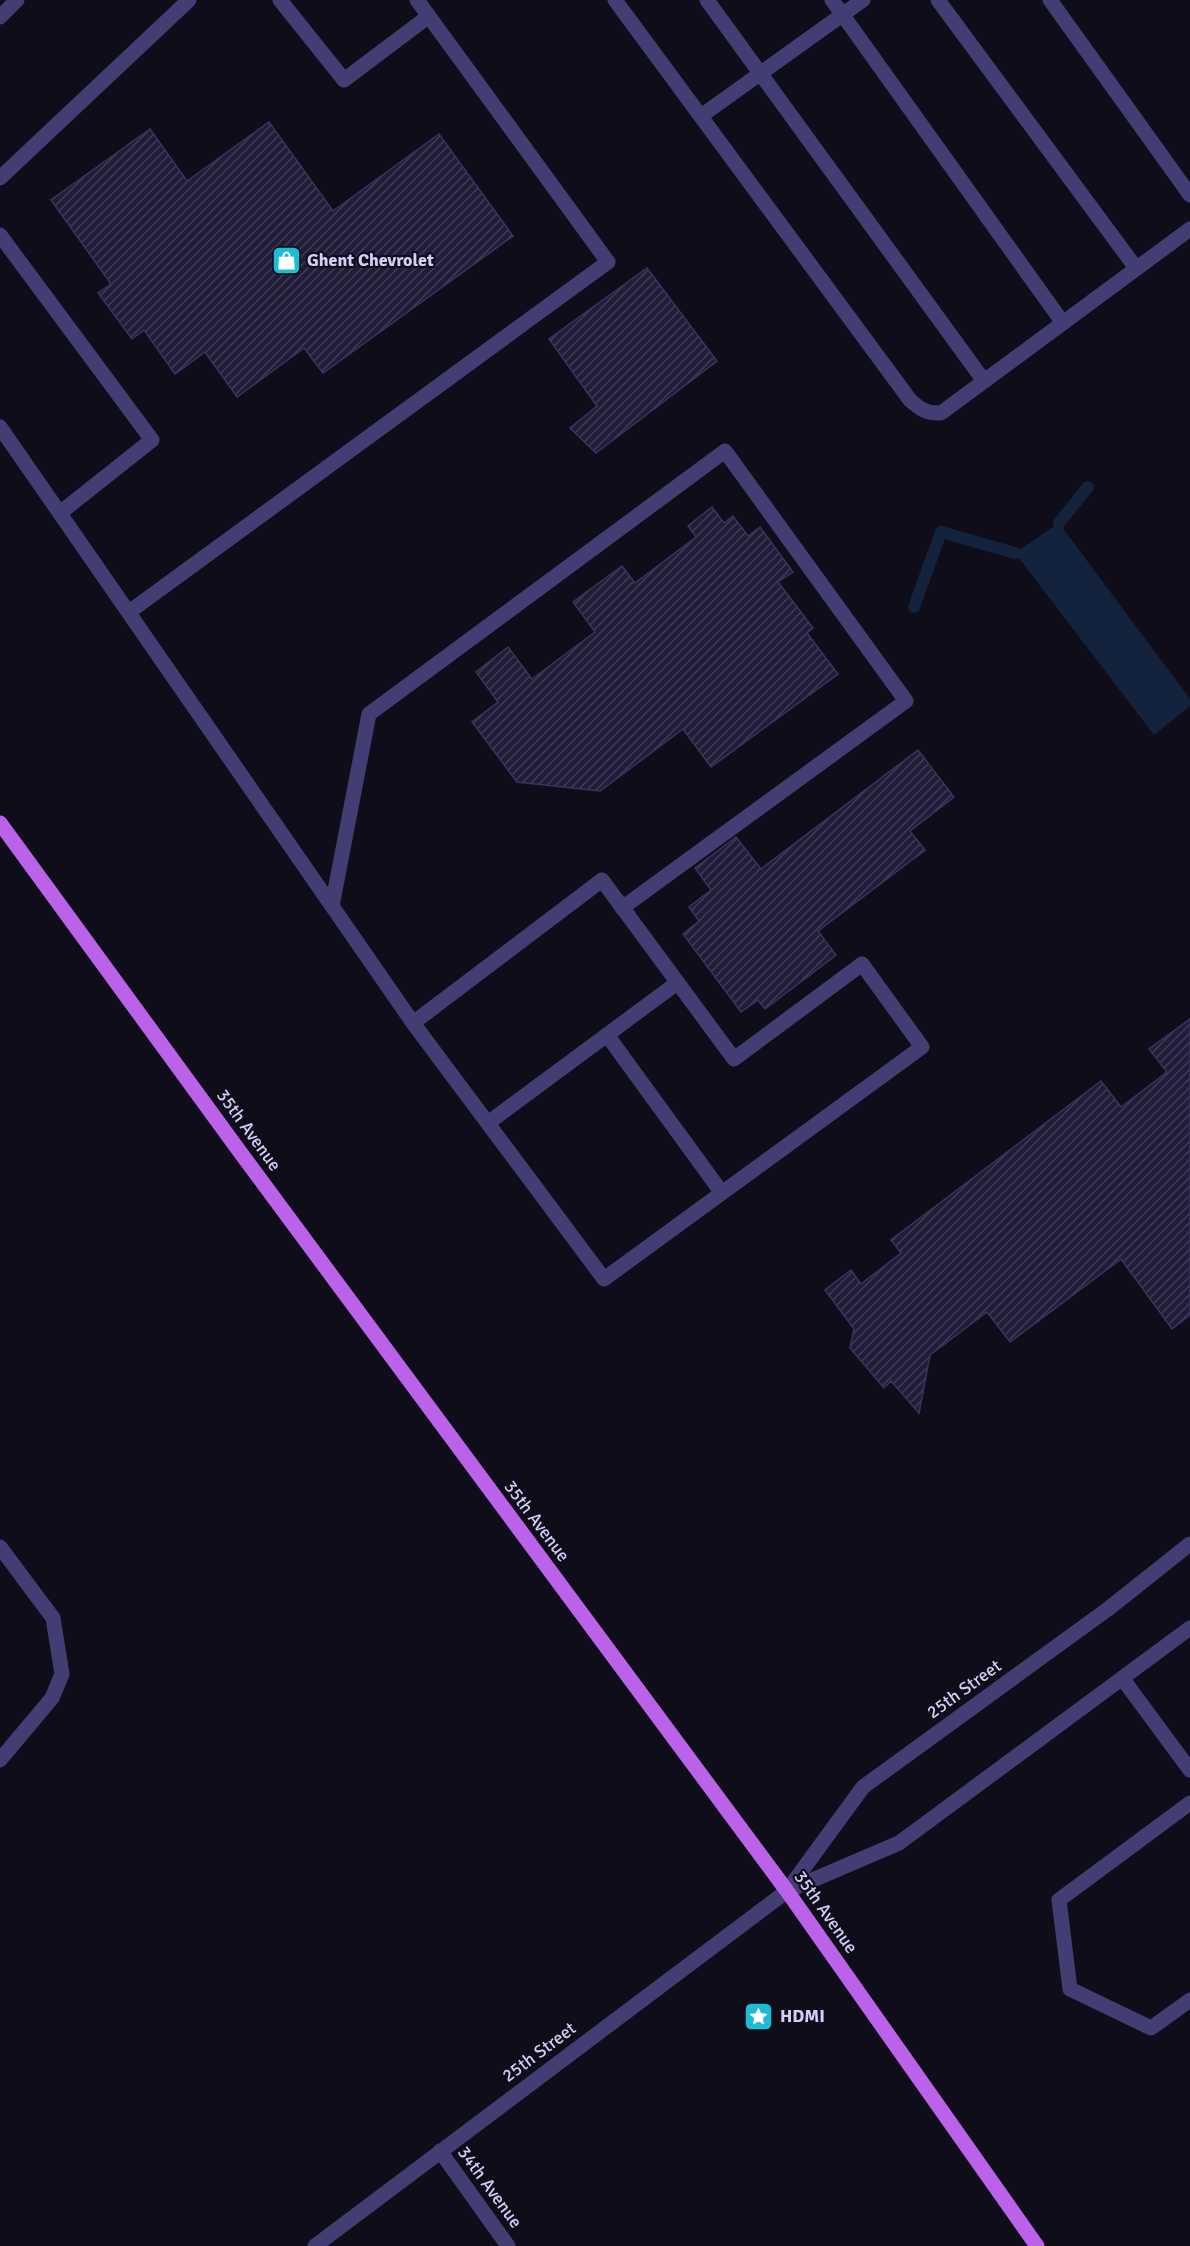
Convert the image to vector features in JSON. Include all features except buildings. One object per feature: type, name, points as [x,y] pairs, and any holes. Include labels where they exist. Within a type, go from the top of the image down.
[{"type":"main road","name":"35th Avenue","points":[[0,823],[787,1891],[1037,2246]]},
{"type":"street","points":[[0,17],[17,0]]},
{"type":"street","points":[[0,178],[189,0]]},
{"type":"street","points":[[280,0],[344,80],[429,16]]},
{"type":"street","points":[[129,612],[608,262],[417,0]]},
{"type":"street","points":[[615,0],[910,400],[931,414],[941,413],[1190,229]]},
{"type":"street","points":[[707,0],[984,381]]},
{"type":"street","points":[[832,0],[1063,323]]},
{"type":"street","points":[[701,116],[863,0]]},
{"type":"street","points":[[938,0],[1136,268]]},
{"type":"street","points":[[1050,0],[1190,195]]},
{"type":"street","points":[[0,235],[152,440],[60,513]]},
{"type":"street","points":[[0,427],[413,1023],[604,1280],[922,1047],[862,964],[734,1059],[602,880],[413,1023]]},
{"type":"street","points":[[332,906],[369,714],[724,451],[906,701],[622,908]]},
{"type":"street","points":[[488,1123],[677,983]]},
{"type":"street","points":[[607,1035],[722,1193]]},
{"type":"street","name":"25th Street","points":[[787,1891],[863,1787],[1108,1609],[1190,1544]]},
{"type":"street","points":[[0,1547],[53,1618],[62,1674],[52,1698],[0,1760]]},
{"type":"street","name":"25th Street","points":[[315,2246],[787,1891],[899,1843],[1190,1628]]},
{"type":"street","points":[[1122,1678],[1190,1770]]},
{"type":"street","points":[[1190,1803],[1059,1900],[1070,1989],[1151,2028],[1190,2000]]},
{"type":"street","name":"34th Avenue","points":[[440,2151],[508,2246]]},
{"type":"water","points":[[1059,523],[1190,699],[1190,706],[1154,735],[1015,553]]},
{"type":"waterway","points":[[1059,523],[1088,487]]},
{"type":"waterway","points":[[914,607],[941,532],[1015,553]]},
{"type":"place","name":"Ghent Chevrolet","points":[[286,260]]},
{"type":"place","name":"HDMI","points":[[759,2016]]}]
